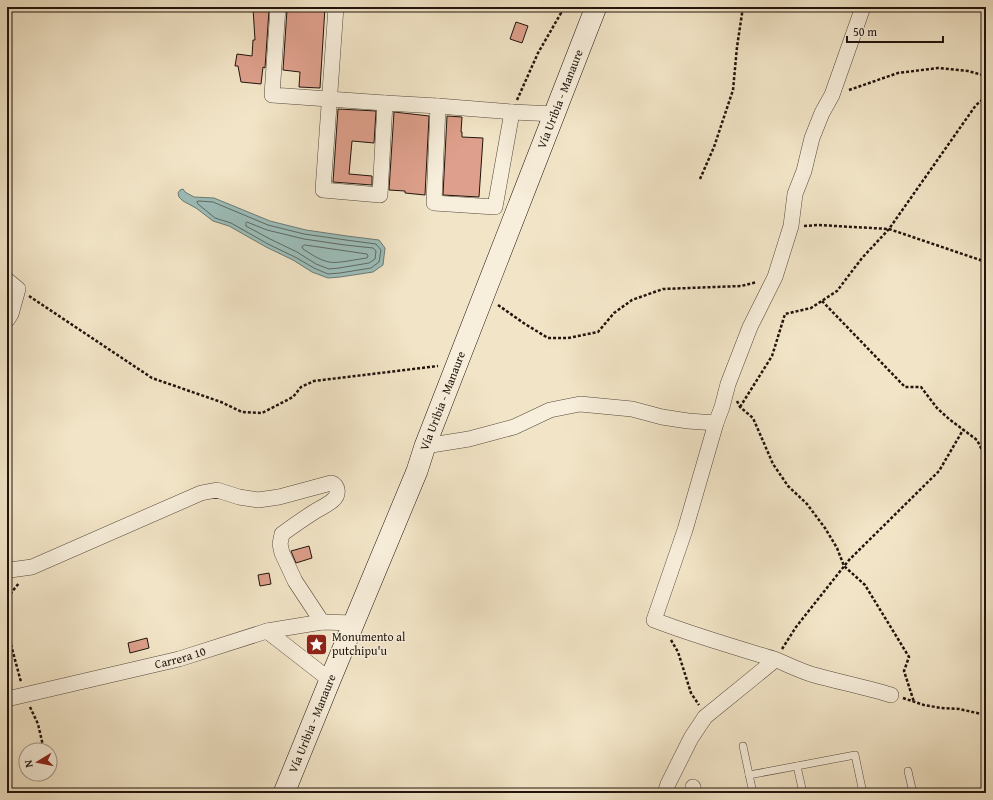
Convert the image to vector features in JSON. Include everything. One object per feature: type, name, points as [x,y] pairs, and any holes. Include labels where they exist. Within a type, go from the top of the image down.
[{"type":"main road","name":"Vía Uribia - Manaure","points":[[284,793],[426,446],[596,7]]},
{"type":"street","points":[[278,7],[272,95],[555,114]]},
{"type":"street","points":[[336,7],[323,190],[380,195],[385,103]]},
{"type":"street","points":[[863,7],[832,95],[822,113],[812,138],[804,171],[795,194],[791,226],[775,277],[750,327],[728,384],[685,530],[654,620],[722,644],[776,660],[812,674],[891,695]]},
{"type":"street","points":[[438,106],[434,203],[495,207],[512,112]]},
{"type":"street","points":[[7,320],[11,314],[13,285]]},
{"type":"street","points":[[426,446],[469,439],[514,427],[550,410],[580,404],[632,409],[669,418],[716,423]]},
{"type":"street","points":[[7,571],[32,567],[201,493],[217,490],[240,498],[258,500],[279,497],[331,483],[335,484],[338,492],[334,500],[282,534],[280,544],[282,553],[295,581],[322,622]]},
{"type":"street","name":"Carrera 10","points":[[7,699],[179,659],[267,630],[322,622],[354,623]]},
{"type":"street","points":[[267,630],[330,680]]},
{"type":"street","points":[[665,793],[691,738],[705,717],[776,660]]},
{"type":"lane","points":[[743,746],[753,793]]},
{"type":"lane","points":[[749,775],[855,755],[863,793]]},
{"type":"lane","points":[[797,766],[803,793]]},
{"type":"lane","points":[[908,771],[914,793]]},
{"type":"path","points":[[512,112],[538,53],[561,13],[562,7]]},
{"type":"path","points":[[700,179],[714,147],[733,90],[742,7]]},
{"type":"path","points":[[832,95],[898,73],[938,68],[986,76]]},
{"type":"path","points":[[740,407],[772,356],[785,314],[811,308],[837,291],[862,258],[889,229],[976,105],[986,97]]},
{"type":"path","points":[[791,226],[818,225],[889,229],[986,262]]},
{"type":"path","points":[[484,296],[548,338],[568,338],[598,332],[614,313],[632,300],[664,289],[741,286],[775,277]]},
{"type":"path","points":[[13,285],[152,378],[222,402],[242,412],[262,413],[293,397],[301,387],[314,381],[457,364]]},
{"type":"path","points":[[822,301],[905,387],[921,387],[937,408],[977,440],[986,458]]},
{"type":"path","points":[[728,384],[740,407],[753,418],[773,464],[788,486],[807,504],[825,528],[837,548],[844,566],[865,585],[909,657],[904,671],[914,702]]},
{"type":"path","points":[[776,660],[796,627],[849,560],[939,471],[963,430]]},
{"type":"path","points":[[654,620],[678,652],[691,693],[705,717]]},
{"type":"path","points":[[891,695],[924,705],[959,709],[986,715]]},
{"type":"water","points":[[183,189],[185,192],[194,197],[214,198],[270,221],[306,230],[379,240],[385,248],[383,265],[373,272],[340,277],[328,278],[312,272],[293,260],[229,226],[213,221],[179,197],[178,193]]},
{"type":"building","points":[[304,7],[325,7],[320,88],[299,87],[300,72],[283,70],[287,10],[304,10]]},
{"type":"building","points":[[253,8],[267,8],[267,10],[269,10],[265,68],[263,67],[261,84],[241,82],[238,66],[235,66],[237,54],[252,56],[253,40],[255,40]]},
{"type":"building","points":[[516,22],[528,26],[522,43],[510,39]]},
{"type":"building","points":[[338,109],[376,111],[374,143],[352,141],[349,174],[372,176],[372,185],[333,182]]},
{"type":"building","points":[[394,112],[429,116],[425,195],[405,193],[405,191],[389,190]]},
{"type":"building","points":[[447,116],[462,117],[462,137],[483,138],[479,197],[443,195]]},
{"type":"building","points":[[309,546],[312,558],[296,563],[291,551]]},
{"type":"building","points":[[269,573],[271,584],[260,586],[258,575]]},
{"type":"building","points":[[147,638],[149,648],[130,653],[128,643]]},
{"type":"place","name":"Monumento al putchipu'u","points":[[317,644]]}]
